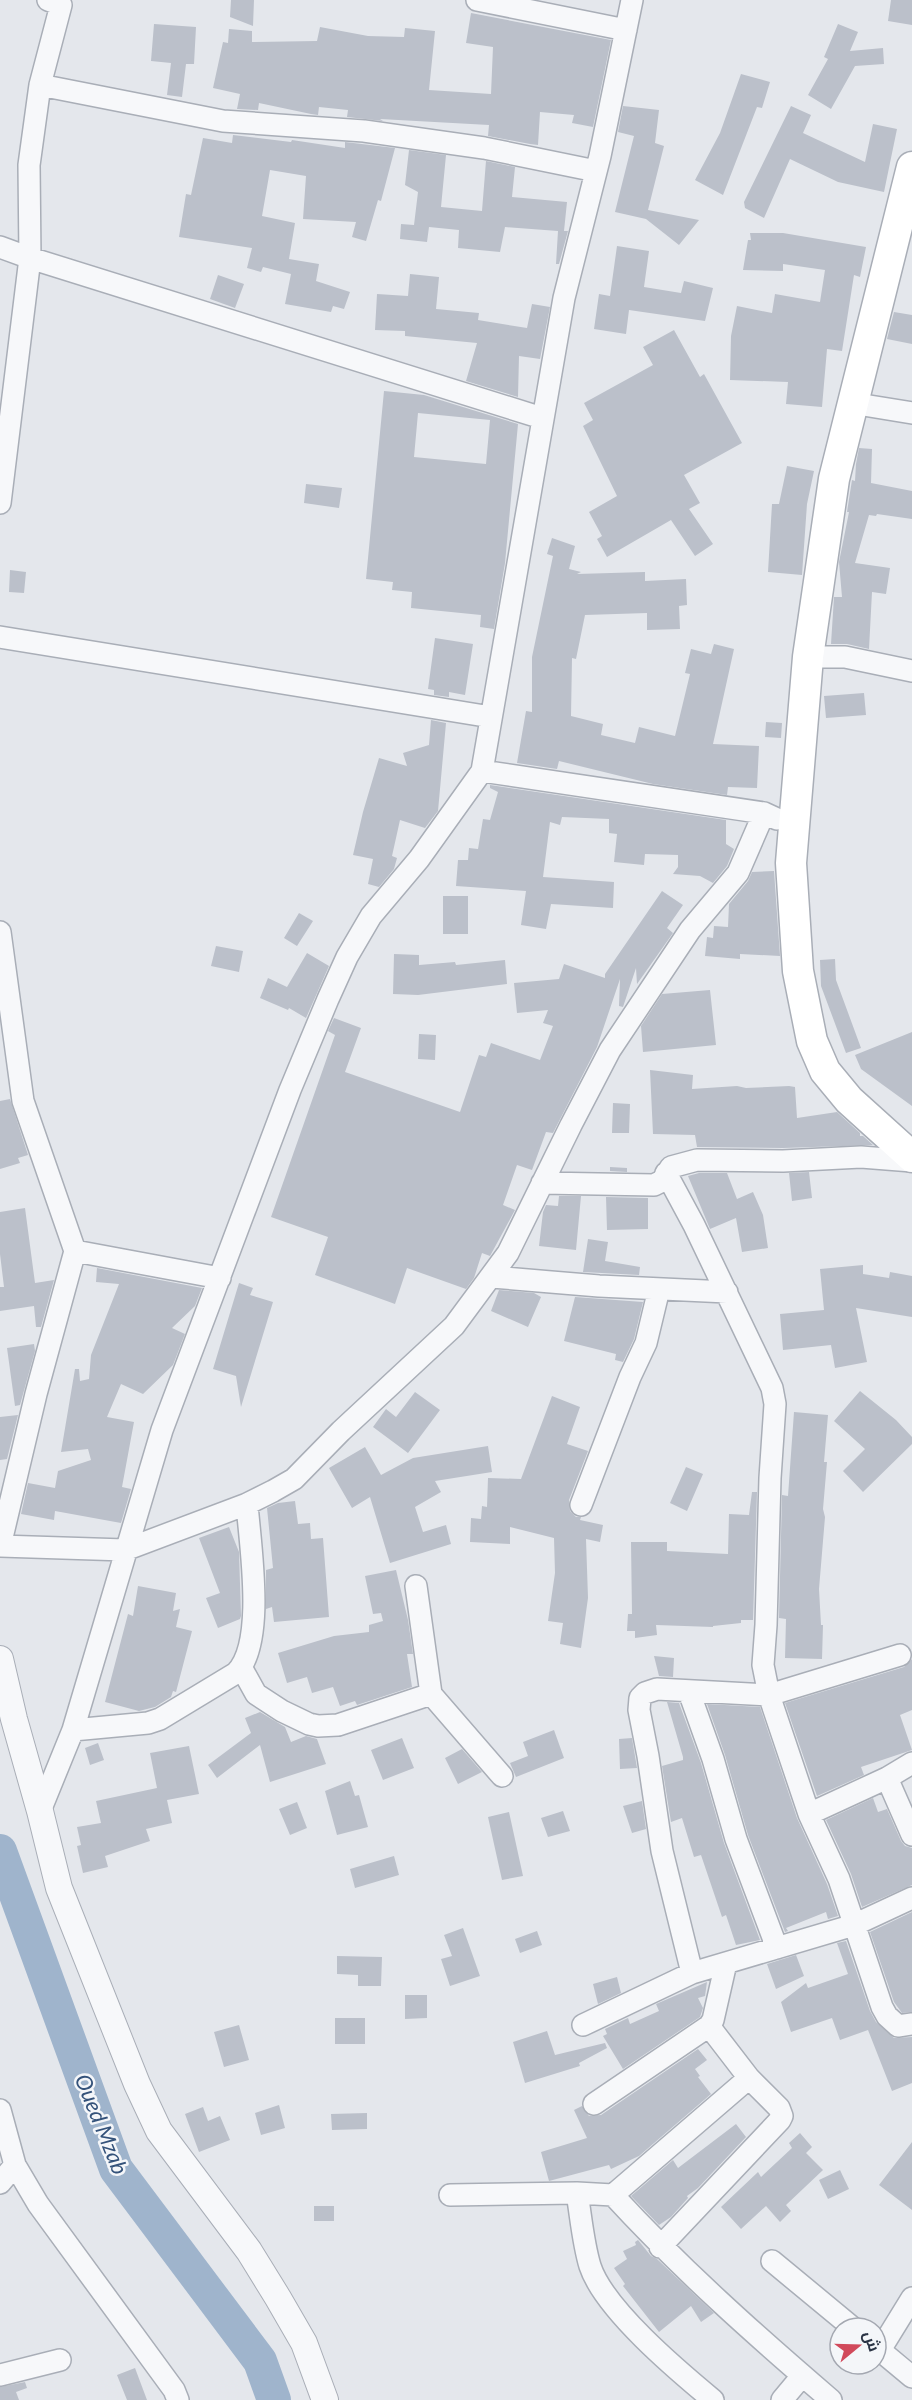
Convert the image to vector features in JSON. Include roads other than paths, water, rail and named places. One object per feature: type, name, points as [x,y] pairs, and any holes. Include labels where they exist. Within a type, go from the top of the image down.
[{"type":"main road","points":[[912,167],[851,403],[834,479],[808,657],[792,826],[791,863],[798,971],[812,1041],[825,1071],[849,1100],[912,1159]]},
{"type":"street","points":[[477,0],[626,30]]},
{"type":"street","points":[[40,1811],[73,1730],[162,1430],[290,1090],[346,957],[371,916],[425,851],[482,771],[564,298],[596,171],[632,0]]},
{"type":"street","points":[[0,503],[30,258],[29,165],[40,86],[57,2]]},
{"type":"street","points":[[40,86],[223,121],[364,131],[484,148],[596,171]]},
{"type":"street","points":[[0,247],[542,418]]},
{"type":"street","points":[[851,403],[912,414]]},
{"type":"street","points":[[0,637],[491,717]]},
{"type":"street","points":[[808,657],[845,657],[912,671]]},
{"type":"street","points":[[482,771],[764,813],[792,826]]},
{"type":"street","points":[[0,932],[23,1101],[75,1251],[36,1394],[0,1546],[125,1550],[246,1504],[285,1486],[454,1326],[508,1253],[610,1050],[690,930],[738,873],[764,813]]},
{"type":"street","points":[[542,1183],[654,1185],[662,1181],[674,1165],[697,1160],[783,1161],[861,1157],[912,1159]]},
{"type":"street","points":[[666,1173],[728,1292],[769,1380],[775,1404],[763,1665],[769,1695],[809,1814],[839,1879],[887,2016],[898,2026],[912,2024]]},
{"type":"street","points":[[75,1251],[219,1278]]},
{"type":"street","points":[[492,1277],[728,1292]]},
{"type":"street","points":[[581,1505],[626,1386],[646,1342],[659,1289]]},
{"type":"street","points":[[73,1730],[148,1723],[160,1719],[236,1673],[241,1667],[249,1652],[255,1597],[246,1504]]},
{"type":"street","points":[[416,1586],[431,1694],[502,1776]]},
{"type":"street","points":[[692,1972],[662,1851],[639,1710],[640,1698],[651,1690],[769,1695],[900,1655]]},
{"type":"street","points":[[0,1659],[63,1899],[133,2073],[159,2131],[249,2250],[278,2298],[304,2343],[325,2400]]},
{"type":"street","points":[[241,1667],[256,1694],[282,1711],[318,1726],[338,1725],[431,1694]]},
{"type":"street","points":[[689,1692],[713,1759],[736,1839],[777,1947]]},
{"type":"street","points":[[809,1814],[887,1778],[912,1763]]},
{"type":"street","points":[[887,1778],[912,1835]]},
{"type":"street","points":[[583,2025],[692,1972],[854,1925],[912,1898]]},
{"type":"street","points":[[594,2104],[709,2026],[713,2020],[726,1963]]},
{"type":"street","points":[[660,2247],[782,2116],[779,2108],[749,2078],[709,2026]]},
{"type":"street","points":[[450,2195],[578,2193],[613,2195],[749,2078]]},
{"type":"street","points":[[0,2110],[15,2165],[38,2204],[174,2390],[178,2400]]},
{"type":"street","points":[[0,2183],[15,2165]]},
{"type":"street","points":[[578,2193],[585,2247],[590,2267],[600,2288],[634,2327],[681,2373],[713,2400]]},
{"type":"street","points":[[613,2195],[660,2247],[758,2339],[831,2400]]},
{"type":"street","points":[[772,2261],[838,2316]]},
{"type":"street","points":[[888,2334],[912,2298]]},
{"type":"street","points":[[888,2357],[912,2377]]},
{"type":"street","points":[[0,2375],[60,2360]]},
{"type":"street","points":[[782,2400],[802,2376]]},
{"type":"waterway","name":"Oued Mzab","points":[[0,1851],[116,2169],[260,2361],[274,2400]]}]
